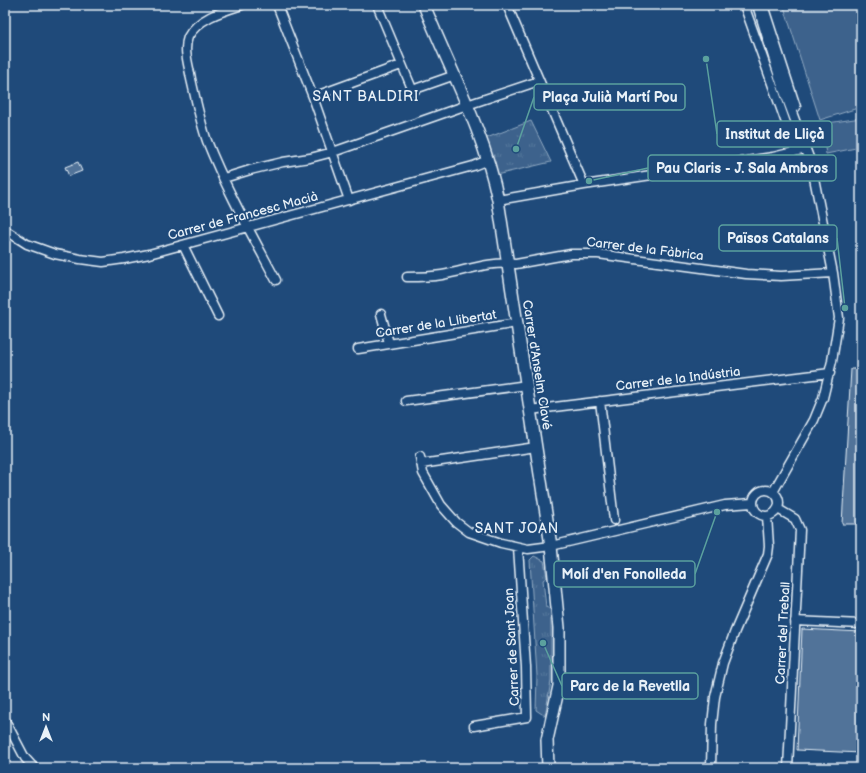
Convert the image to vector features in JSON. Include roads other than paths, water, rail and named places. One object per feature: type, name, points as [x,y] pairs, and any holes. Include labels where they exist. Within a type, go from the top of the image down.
[{"type":"street","points":[[242,5],[212,16],[201,23],[193,29],[186,46],[199,114],[207,140],[224,178],[276,280]]},
{"type":"street","points":[[277,5],[313,97],[349,200]]},
{"type":"street","points":[[377,5],[413,91],[455,75]]},
{"type":"street","name":"Carrer d'Anselm Clavé","points":[[424,5],[455,75],[488,160],[498,200],[551,546],[559,628],[559,686],[547,740],[548,768]]},
{"type":"street","points":[[507,5],[584,185]]},
{"type":"street","points":[[744,5],[796,151]]},
{"type":"street","points":[[756,5],[781,83],[806,148],[812,169],[833,273],[839,318],[830,373],[814,420],[773,492]]},
{"type":"street","points":[[763,5],[806,138],[806,148]]},
{"type":"street","points":[[313,97],[401,65]]},
{"type":"street","points":[[224,178],[283,162],[310,158],[333,152],[539,81]]},
{"type":"street","points":[[498,200],[584,185],[773,157],[806,148]]},
{"type":"street","name":"Carrer de Francesc Macià","points":[[5,230],[27,244],[56,254],[103,262],[143,255],[183,245],[248,226],[473,166],[488,160]]},
{"type":"street","points":[[183,245],[218,316]]},
{"type":"street","name":"Carrer de la Fàbrica","points":[[407,277],[437,275],[482,265],[508,263],[516,264],[585,253],[746,274],[781,276],[833,273]]},
{"type":"street","points":[[381,314],[389,343]]},
{"type":"street","name":"Carrer de la Llibertat","points":[[358,349],[517,323]]},
{"type":"street","name":"Carrer de la Indústria","points":[[530,410],[830,373]]},
{"type":"street","points":[[406,401],[527,385]]},
{"type":"street","points":[[600,401],[614,520]]},
{"type":"street","points":[[536,447],[421,461],[423,473],[441,506],[456,522],[469,532],[528,549],[551,546],[725,505],[752,503]]},
{"type":"street","points":[[766,490],[773,492],[778,495],[780,500],[778,509],[775,513],[766,516],[756,512],[752,503],[755,496],[760,491],[766,490]]},
{"type":"street","name":"Carrer del Treball","points":[[778,509],[795,519],[800,530],[788,768]]},
{"type":"street","points":[[711,768],[712,724],[715,697],[723,663],[768,554],[769,546],[766,516]]},
{"type":"street","name":"Carrer de Sant Joan","points":[[474,726],[527,717],[526,667],[518,547]]},
{"type":"street","points":[[795,621],[861,624]]},
{"type":"street","points":[[5,720],[25,758],[34,768]]},
{"type":"place","name":"Institut de Lliçà","points":[[706,59]]},
{"type":"place","name":"Plaça Julià Martí Pou","points":[[516,149]]},
{"type":"place","name":"Pau Claris - J. Sala Ambros","points":[[589,181]]},
{"type":"place","name":"Països Catalans","points":[[845,308]]},
{"type":"place","name":"Molí d'en Fonolleda","points":[[717,512]]},
{"type":"place","name":"Parc de la Revetlla","points":[[543,643]]},
{"type":"district","name":"SANT BALDIRI","points":[[366,96]]},
{"type":"district","name":"SANT JOAN","points":[[517,528]]}]
